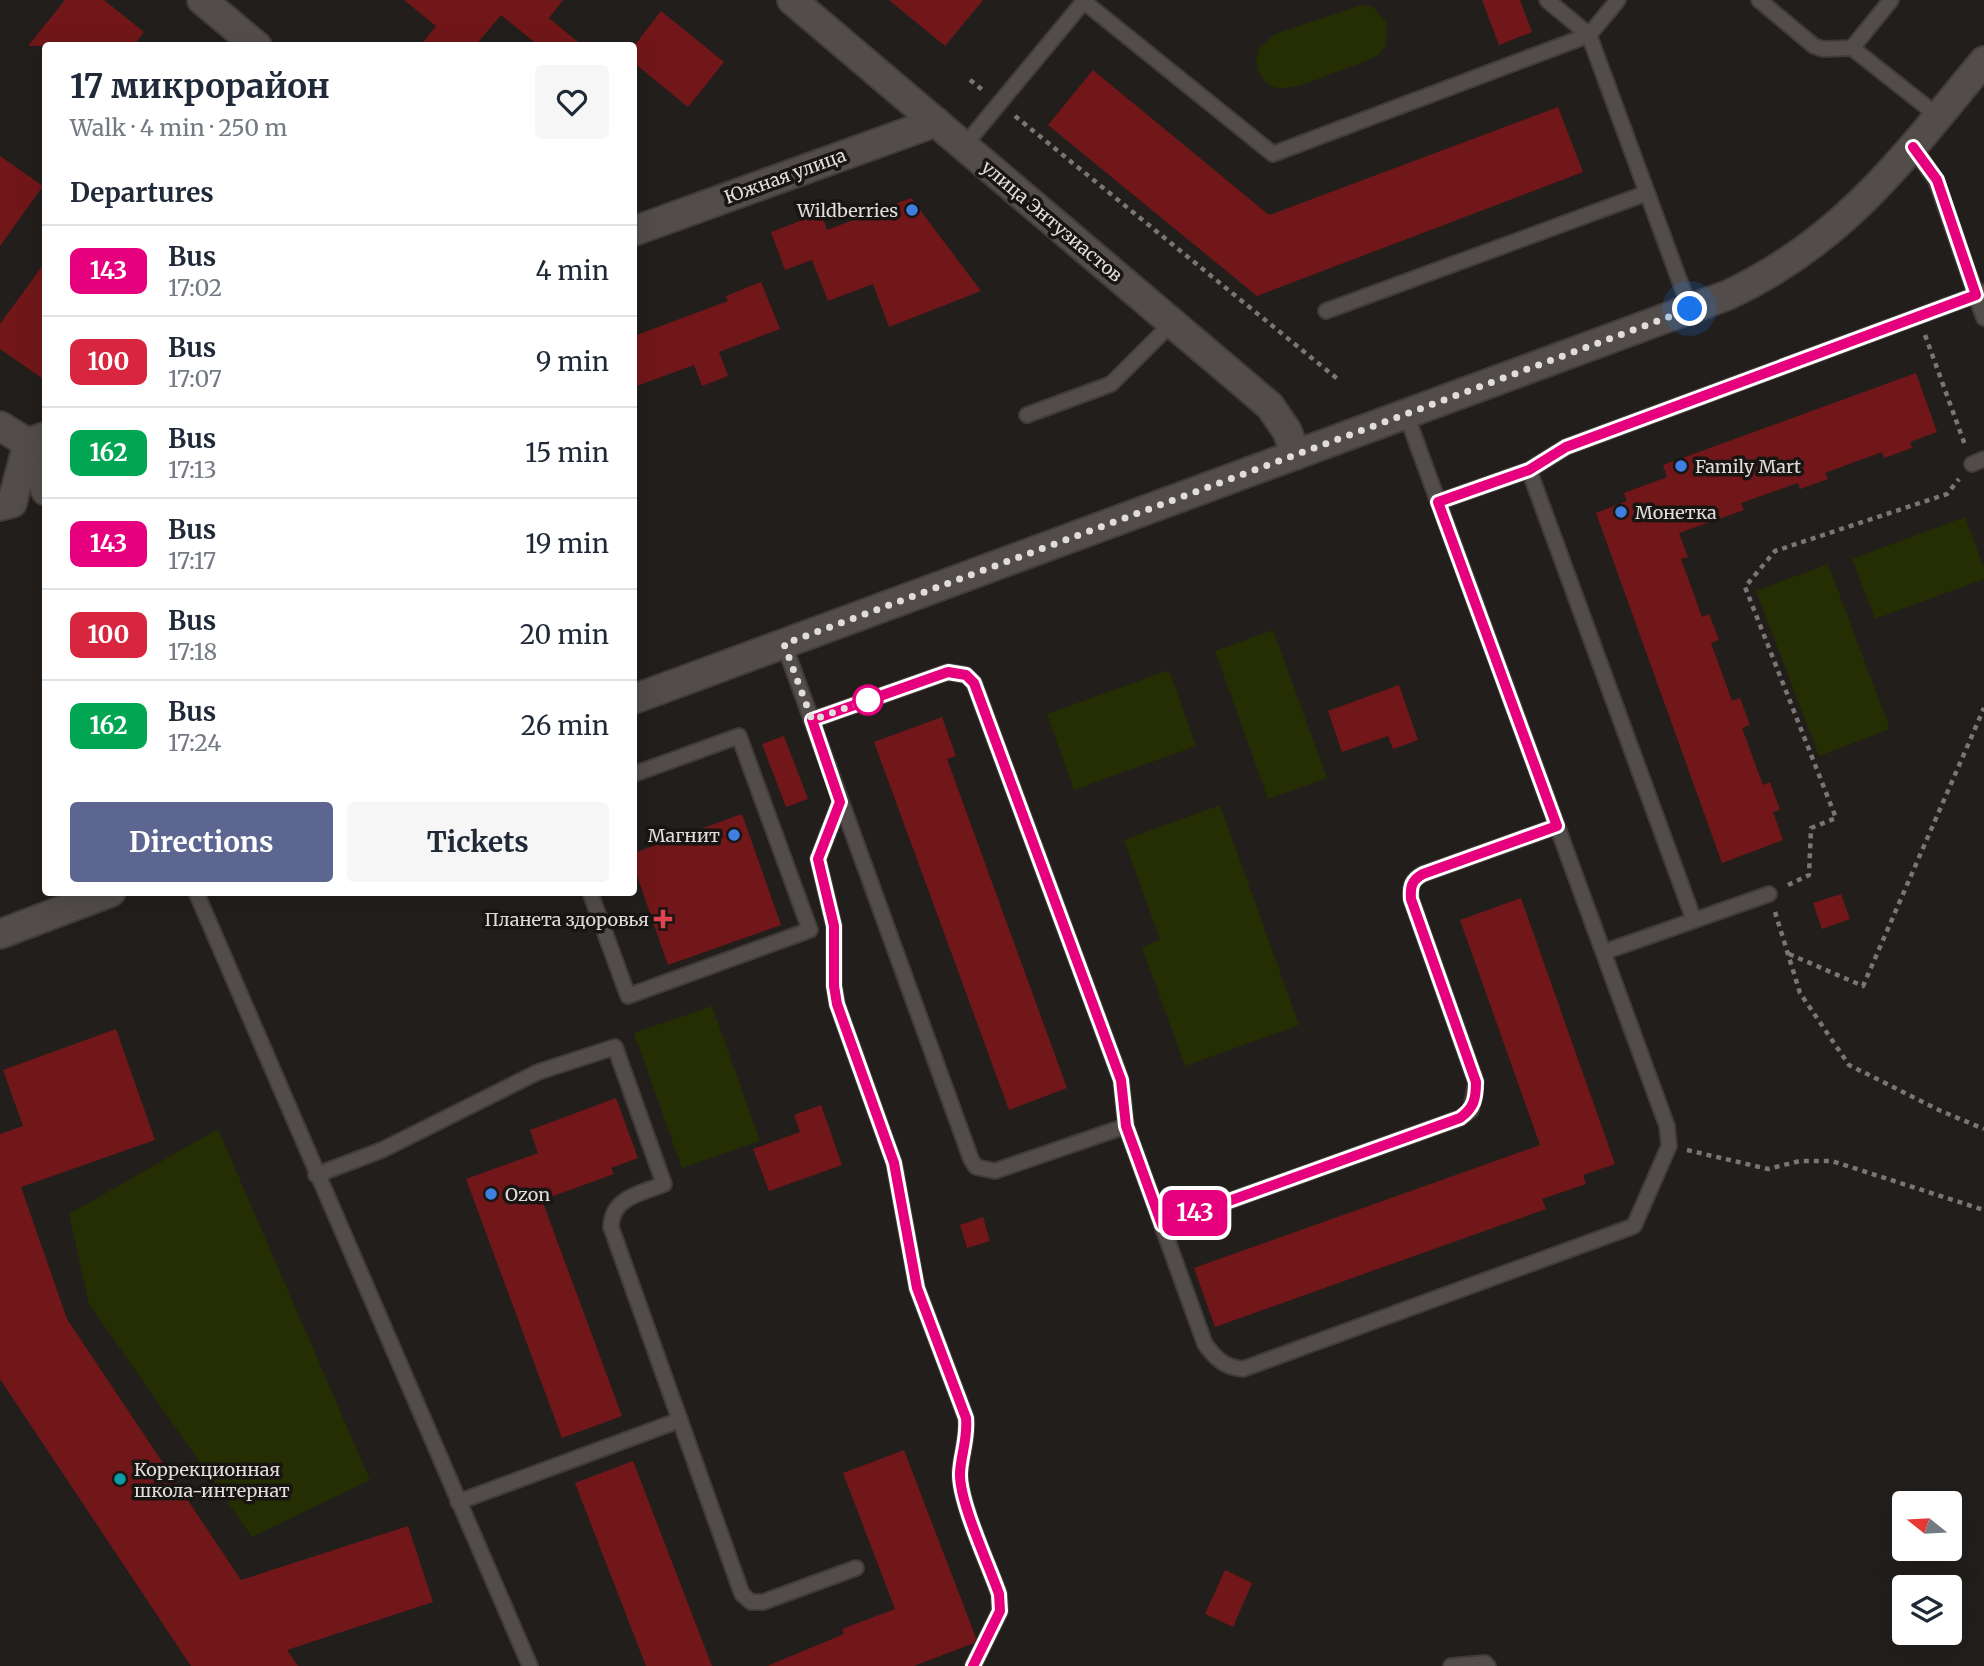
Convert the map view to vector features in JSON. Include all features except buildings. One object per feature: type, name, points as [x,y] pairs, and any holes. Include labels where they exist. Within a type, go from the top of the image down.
[{"type":"street","points":[[202,0],[252,42]]},
{"type":"street","name":"улица Энтузиастов","points":[[792,0],[1270,406],[1284,425],[1296,454]]},
{"type":"street","points":[[637,698],[1690,309],[1760,280],[1826,236],[1855,210],[1913,147],[1984,61]]},
{"type":"street","name":"Южная улица","points":[[637,230],[936,122]]},
{"type":"street","points":[[0,426],[37,440]]},
{"type":"street","points":[[37,440],[42,468]]},
{"type":"street","points":[[0,506],[12,503],[37,440]]},
{"type":"street","points":[[0,934],[100,896]]},
{"type":"lane","points":[[964,146],[1084,0],[1273,154],[1589,35],[1618,0]]},
{"type":"lane","points":[[1547,0],[1589,35],[1690,309]]},
{"type":"lane","points":[[1759,0],[1814,46],[1823,49],[1852,48],[1938,116]]},
{"type":"lane","points":[[1852,48],[1891,0]]},
{"type":"lane","points":[[1913,147],[1937,180],[1980,294],[1984,318]]},
{"type":"lane","points":[[1326,311],[1647,192]]},
{"type":"lane","points":[[1438,502],[1529,470],[1566,447],[1980,294]]},
{"type":"lane","points":[[1027,415],[1111,384],[1172,323]]},
{"type":"lane","points":[[812,720],[948,672],[966,675],[974,683],[1121,1080],[1126,1126],[1205,1344],[1215,1359],[1228,1368],[1243,1369],[1634,1226],[1669,1146],[1667,1126],[1406,414]]},
{"type":"lane","points":[[1529,470],[1694,920]]},
{"type":"lane","points":[[784,644],[966,1146],[976,1167],[995,1171],[1126,1126]]},
{"type":"lane","points":[[591,896],[628,996],[810,930],[740,736],[637,773]]},
{"type":"lane","points":[[840,802],[818,859],[834,926],[834,986],[837,1004],[894,1163],[917,1288],[966,1418],[967,1436],[960,1473],[962,1492],[999,1594],[1000,1611],[973,1666]]},
{"type":"lane","points":[[1162,1225],[1460,1118],[1471,1110],[1476,1097],[1476,1082],[1411,899],[1410,888],[1414,879],[1423,874],[1557,826]]},
{"type":"lane","points":[[1604,952],[1769,894]]},
{"type":"lane","points":[[198,896],[530,1666]]},
{"type":"lane","points":[[316,1175],[382,1150],[538,1072],[615,1047],[664,1184],[621,1201],[612,1212],[611,1227],[742,1594],[751,1602],[763,1602],[856,1568]]},
{"type":"lane","points":[[458,1502],[680,1420]]},
{"type":"lane","points":[[1451,1666],[1485,1663],[1488,1666]]},
{"type":"path","points":[[970,80],[1340,381]]},
{"type":"path","points":[[1809,875],[1811,828],[1836,818],[1745,587],[1774,551],[1947,494],[1978,461],[1918,317]]},
{"type":"path","points":[[1788,954],[1863,986],[1984,708]]},
{"type":"path","points":[[1769,894],[1800,993],[1849,1065],[1984,1129]]},
{"type":"path","points":[[1669,1146],[1768,1169],[1800,1161],[1832,1161],[1984,1210]]},
{"type":"green space","points":[[1362,5],[1373,7],[1387,23],[1386,45],[1380,54],[1295,87],[1275,87],[1266,83],[1256,60],[1259,49],[1275,34]]},
{"type":"green space","points":[[1965,517],[1984,568],[1984,579],[1875,619],[1852,559]]},
{"type":"green space","points":[[1828,564],[1890,729],[1819,756],[1756,591]]},
{"type":"green space","points":[[1273,630],[1327,778],[1268,799],[1215,651]]},
{"type":"green space","points":[[1169,670],[1196,746],[1074,790],[1047,714]]},
{"type":"green space","points":[[1220,805],[1299,1025],[1185,1066],[1142,947],[1160,940],[1124,840]]},
{"type":"green space","points":[[712,1006],[760,1141],[682,1168],[634,1033]]},
{"type":"green space","points":[[218,1129],[370,1480],[252,1537],[89,1304],[69,1214]]},
{"type":"bus line","name":"143","points":[[973,1666],[1000,1611],[999,1594],[962,1492],[960,1473],[967,1436],[966,1418],[917,1288],[894,1163],[837,1004],[834,986],[834,926],[818,859],[840,802],[812,720],[948,672],[957,671],[974,683],[1121,1080],[1126,1126],[1162,1225],[1460,1118],[1471,1110],[1476,1097],[1476,1082],[1411,899],[1410,888],[1414,879],[1423,874],[1557,826],[1438,502],[1529,470],[1566,447],[1976,295],[1937,180],[1913,147]]},
{"type":"place","name":"Wildberries","points":[[912,210]]},
{"type":"place","name":"Family Mart","points":[[1681,466]]},
{"type":"place","name":"Монетка","points":[[1621,512]]},
{"type":"place","name":"Магнит","points":[[734,835]]},
{"type":"place","name":"Планета здоровья","points":[[663,919]]},
{"type":"place","name":"Ozon","points":[[491,1194]]},
{"type":"place","name":"Коррекционная школа-интернат","points":[[120,1479]]},
{"type":"route","points":[[868,700],[812,720],[784,644],[1690,309]]}]
